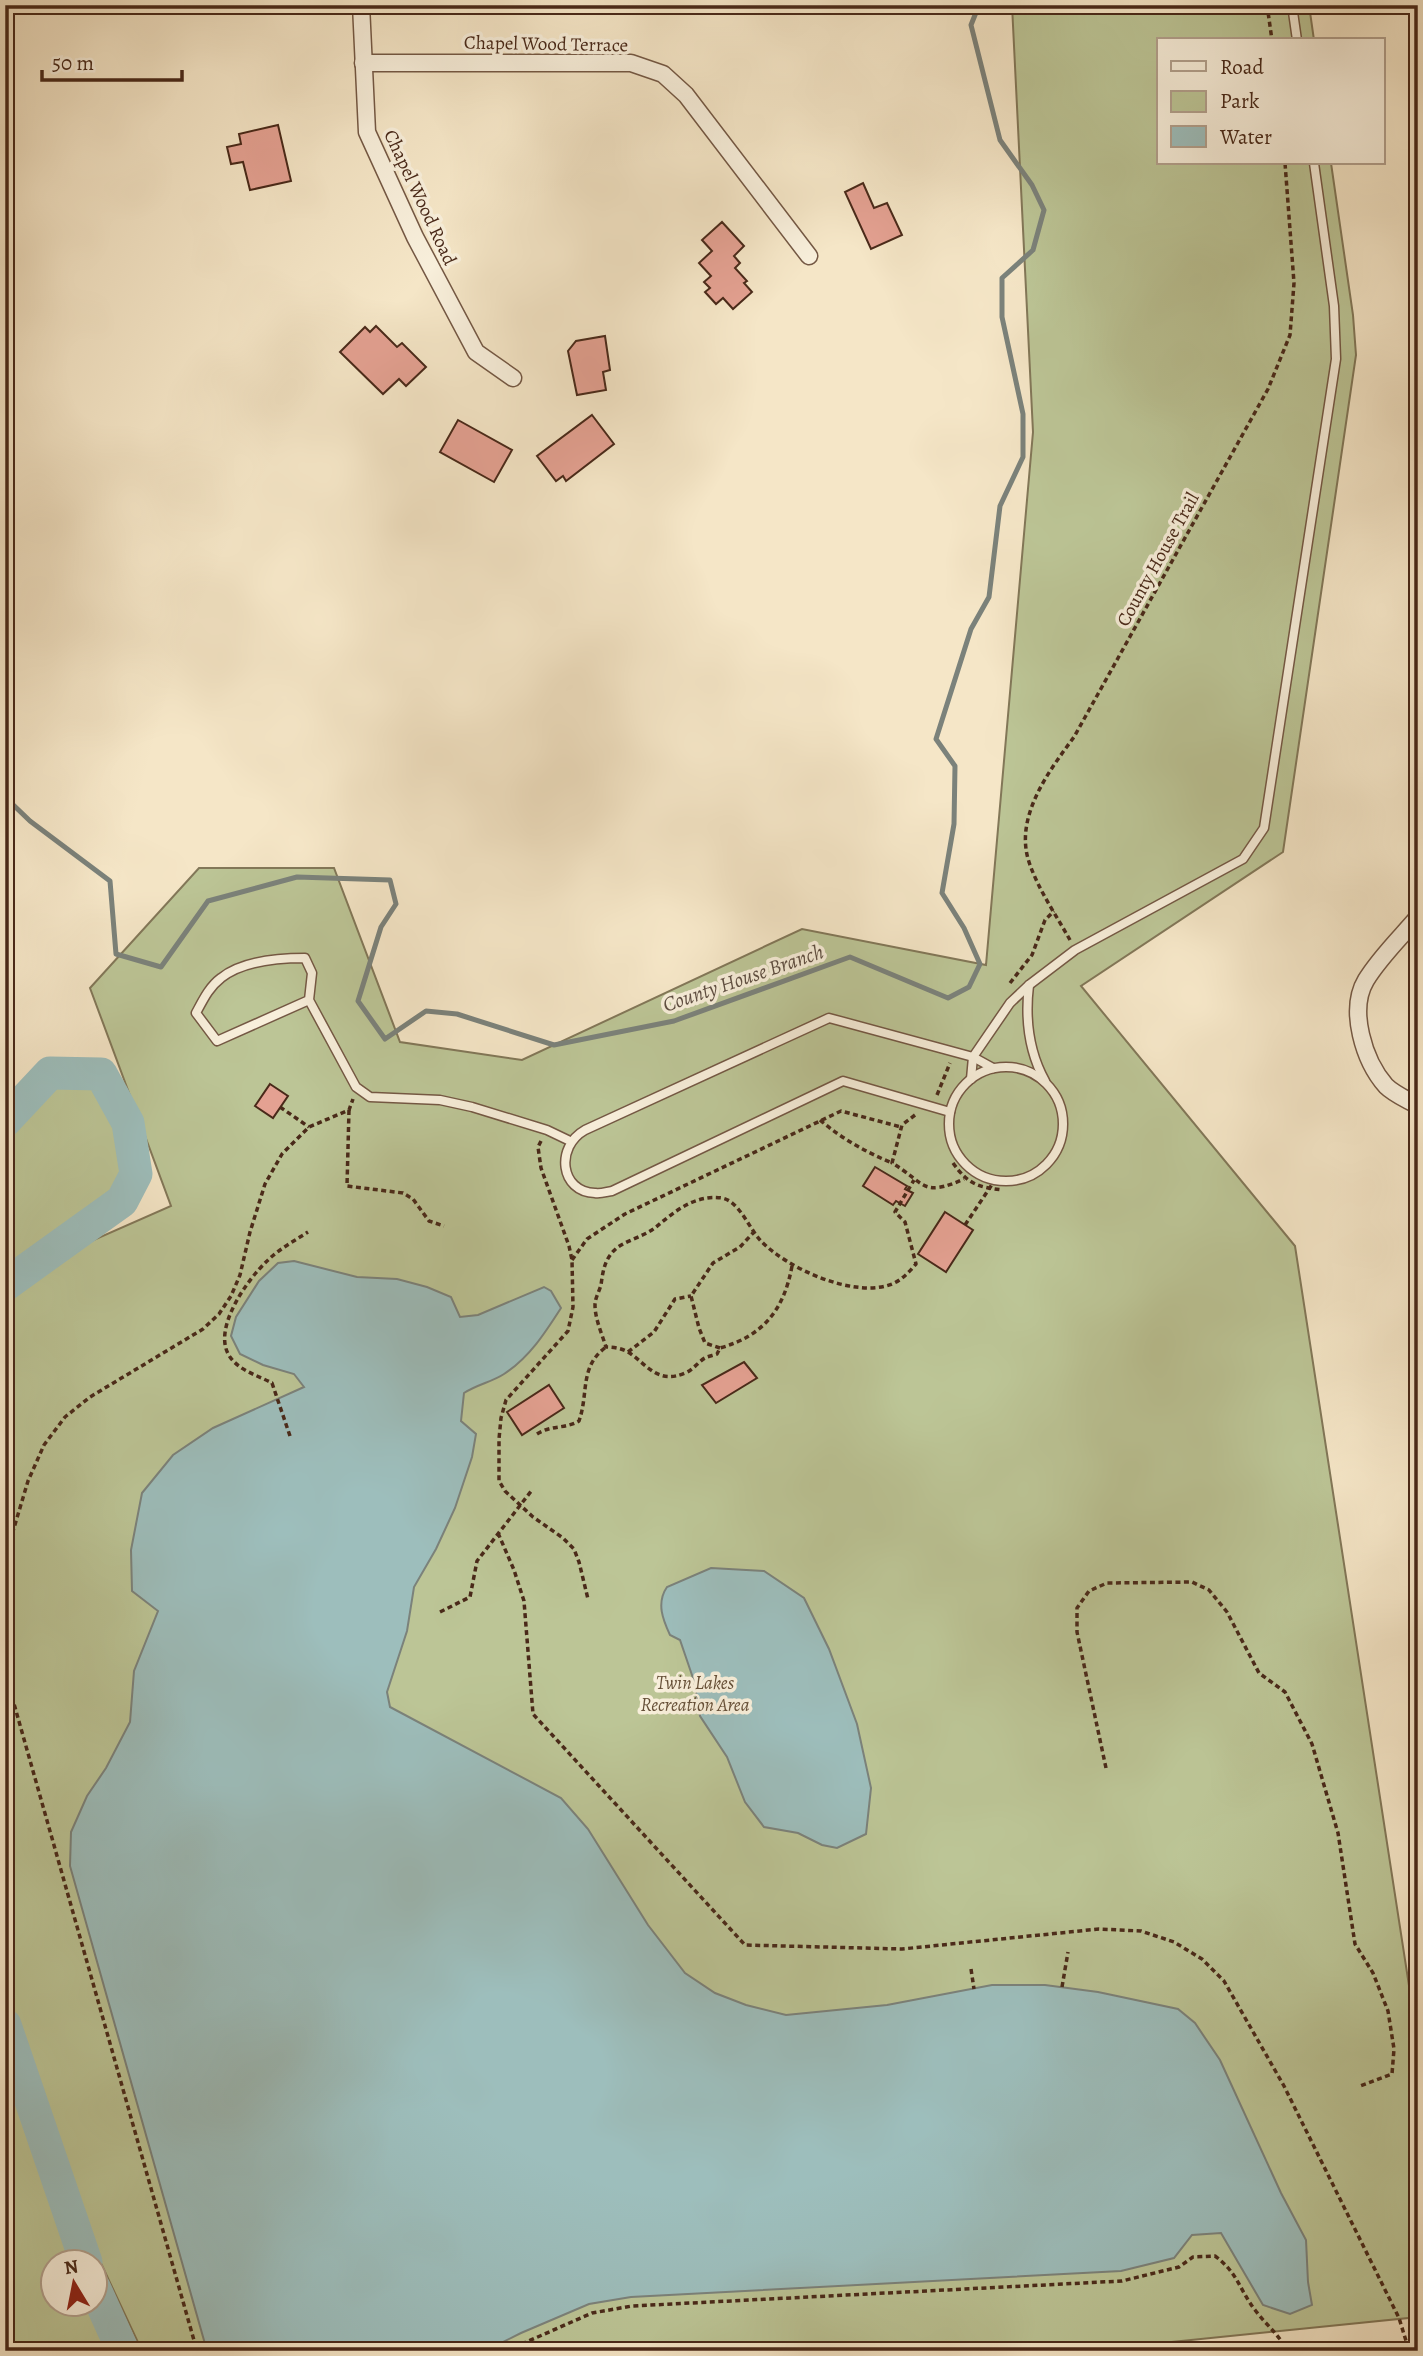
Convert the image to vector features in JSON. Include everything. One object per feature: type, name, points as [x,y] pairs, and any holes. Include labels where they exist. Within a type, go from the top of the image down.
[{"type":"street","name":"Chapel Wood Road","points":[[361,5],[367,132],[415,237],[476,352],[513,378]]},
{"type":"street","name":"Chapel Wood Terrace","points":[[363,63],[631,64],[663,74],[686,95],[809,256]]},
{"type":"street","points":[[1418,916],[1366,980],[1358,1002],[1361,1035],[1373,1067],[1387,1088],[1418,1106]]},
{"type":"lane","points":[[1292,5],[1297,38]]},
{"type":"lane","points":[[971,1079],[973,1057],[1010,1003],[1029,985],[1075,950],[1243,859],[1264,828],[1336,359],[1334,306],[1314,164]]},
{"type":"lane","points":[[309,1000],[216,1041],[195,1013],[207,993],[222,977],[245,967],[283,958],[305,958],[312,973],[309,1000],[356,1087],[370,1097],[440,1100],[472,1107],[547,1130],[570,1142]]},
{"type":"lane","points":[[1029,985],[1027,1004],[1035,1062],[1057,1098],[1063,1115],[1063,1134],[1057,1151],[1046,1165],[1031,1176],[1013,1181],[995,1180],[978,1174],[964,1163],[953,1148],[949,1130],[950,1112],[957,1094],[971,1079],[993,1068],[1012,1067],[1031,1072],[1047,1083]]},
{"type":"lane","points":[[950,1112],[843,1081],[612,1191],[596,1194],[576,1186],[568,1174],[565,1152],[570,1142],[585,1130],[829,1018],[973,1057],[993,1068]]},
{"type":"path","points":[[1267,5],[1272,38]]},
{"type":"path","name":"County House Trail","points":[[1075,950],[1028,861],[1029,818],[1044,779],[1074,737],[1268,389],[1290,335],[1294,283],[1285,164]]},
{"type":"path","points":[[356,1087],[349,1110],[347,1187],[403,1193],[413,1199],[429,1222],[444,1226]]},
{"type":"path","points":[[280,1107],[309,1127]]},
{"type":"path","points":[[5,1558],[28,1482],[44,1445],[65,1417],[90,1397],[187,1340],[219,1314],[240,1275],[265,1184],[282,1154],[309,1127],[349,1110]]},
{"type":"path","points":[[572,1260],[587,1239],[625,1214],[841,1111],[902,1126],[892,1163]]},
{"type":"path","points":[[820,1121],[837,1135],[866,1152],[909,1173],[917,1184],[932,1188],[943,1187],[964,1179]]},
{"type":"path","points":[[547,1130],[538,1147],[541,1168],[569,1246],[573,1307],[568,1331],[506,1400],[501,1418],[499,1481],[505,1491],[574,1549],[588,1599]]},
{"type":"path","points":[[953,1163],[964,1179],[989,1189],[1003,1190]]},
{"type":"path","points":[[607,1346],[595,1306],[602,1270],[608,1259],[617,1248],[655,1227],[684,1205],[707,1198],[724,1198],[735,1205],[754,1232],[779,1257],[792,1266],[843,1284],[880,1288],[894,1283],[916,1264],[905,1222],[895,1212],[914,1180]]},
{"type":"path","points":[[965,1225],[995,1180]]},
{"type":"path","points":[[290,1436],[272,1383],[236,1363],[226,1351],[225,1330],[240,1295],[254,1276],[267,1261],[308,1232]]},
{"type":"path","points":[[628,1352],[654,1332],[675,1299],[691,1296],[713,1263],[740,1247],[754,1232]]},
{"type":"path","points":[[691,1296],[705,1343],[720,1348],[740,1341],[764,1325],[783,1297],[792,1266]]},
{"type":"path","points":[[607,1346],[628,1352],[649,1371],[674,1376],[693,1370],[706,1357],[717,1354],[720,1348]]},
{"type":"path","points":[[537,1434],[544,1429],[567,1427],[579,1421],[588,1369],[597,1354],[607,1346]]},
{"type":"path","points":[[440,1612],[470,1597],[477,1562],[532,1490]]},
{"type":"path","points":[[498,1532],[524,1601],[533,1714],[745,1945],[902,1949],[1100,1929],[1141,1931],[1174,1942],[1202,1959],[1224,1981],[1284,2086],[1399,2318],[1407,2344]]},
{"type":"path","points":[[1106,1768],[1077,1632],[1077,1608],[1089,1591],[1107,1583],[1192,1582],[1209,1590],[1227,1612],[1259,1673],[1285,1692],[1312,1744],[1338,1833],[1355,1944],[1373,1973],[1388,2011],[1394,2049],[1392,2074],[1360,2086]]},
{"type":"path","points":[[5,1672],[197,2351]]},
{"type":"path","points":[[1062,1987],[1068,1952]]},
{"type":"path","points":[[971,1969],[974,1989]]},
{"type":"path","points":[[506,2351],[592,2314],[632,2306],[1122,2281],[1180,2267],[1193,2257],[1215,2256],[1230,2267],[1255,2310],[1280,2337],[1287,2351]]},
{"type":"path","points":[[1300,2351],[1418,2343]]},
{"type":"green space","name":"Twin Lakes Recreation Area","points":[[1012,5],[1309,5],[1314,38],[1157,38],[1157,164],[1331,164],[1353,315],[1356,355],[1283,852],[1081,986],[1295,1246],[1418,2044],[1418,2317],[1083,2351],[142,2351],[108,2278],[108,2248],[94,2248],[70,2197],[49,2134],[48,2151],[82,2248],[38,2248],[38,2318],[108,2317],[123,2351],[5,2351],[5,2025],[9,2035],[18,2044],[5,2005],[5,1299],[48,1260],[171,1206],[90,988],[199,868],[334,868],[400,1042],[522,1060],[802,929],[986,965],[1033,432]]},
{"type":"green space","points":[[50,1073],[101,1074],[128,1123],[136,1174],[122,1201],[5,1285],[5,1121]]},
{"type":"water","points":[[294,1261],[357,1277],[397,1279],[427,1287],[451,1297],[460,1317],[478,1315],[544,1287],[551,1291],[561,1308],[543,1336],[513,1368],[464,1393],[461,1421],[476,1434],[472,1457],[455,1508],[414,1587],[407,1631],[387,1692],[390,1707],[561,1798],[588,1829],[648,1925],[685,1973],[715,1993],[746,2005],[786,2015],[887,2005],[992,1985],[1045,1985],[1098,1992],[1178,2009],[1195,2023],[1220,2060],[1281,2193],[1306,2240],[1312,2305],[1290,2314],[1263,2305],[1221,2233],[1192,2235],[1174,2258],[1121,2271],[631,2297],[589,2304],[485,2351],[207,2351],[70,1866],[71,1832],[87,1796],[106,1768],[130,1722],[134,1671],[158,1611],[132,1591],[131,1550],[142,1493],[173,1455],[213,1428],[304,1387],[294,1374],[263,1365],[240,1354],[231,1336],[236,1317],[259,1281],[278,1263]]},
{"type":"water","points":[[711,1568],[764,1571],[804,1598],[829,1649],[857,1724],[871,1788],[866,1834],[837,1848],[822,1845],[798,1833],[764,1827],[745,1802],[727,1757],[700,1716],[694,1681],[680,1640],[670,1635],[661,1605],[667,1587]]},
{"type":"building","points":[[278,125],[291,181],[250,190],[243,162],[231,164],[227,147],[241,144],[239,134]]},
{"type":"building","points":[[863,183],[874,208],[887,203],[902,235],[871,249],[845,192]]},
{"type":"building","points":[[722,222],[744,246],[734,256],[740,263],[735,268],[747,281],[744,283],[752,292],[733,309],[723,298],[716,304],[705,292],[710,288],[704,282],[711,276],[699,263],[712,251],[702,240]]},
{"type":"building","points":[[376,326],[397,347],[402,343],[426,367],[406,386],[399,379],[383,394],[340,352],[365,327],[370,332]]},
{"type":"building","points":[[605,336],[610,370],[603,372],[606,390],[577,395],[568,351],[576,341]]},
{"type":"building","points":[[592,415],[614,444],[566,481],[563,476],[556,481],[537,456]]},
{"type":"building","points":[[458,420],[512,450],[494,482],[440,452]]},
{"type":"building","points":[[270,1084],[288,1096],[273,1118],[255,1106]]},
{"type":"building","points":[[875,1167],[907,1186],[905,1189],[913,1193],[905,1206],[896,1201],[893,1205],[863,1186]]},
{"type":"building","points":[[945,1212],[973,1230],[946,1272],[918,1254]]},
{"type":"building","points":[[744,1362],[757,1378],[716,1403],[702,1385]]},
{"type":"building","points":[[549,1385],[564,1408],[522,1435],[507,1412]]},
{"type":"waterway","name":"County House Branch","points":[[5,797],[30,821],[110,881],[116,954],[161,967],[208,901],[297,877],[390,880],[396,904],[381,927],[358,1001],[385,1039],[426,1011],[457,1014],[554,1045],[674,1021],[850,957],[948,998],[969,987],[980,964],[964,928],[942,893],[954,824],[955,766],[936,739],[971,629],[989,597],[1000,506],[1023,457],[1023,414],[1002,317],[1002,278],[1033,250],[1044,210],[1032,185],[1000,140],[971,25],[979,5]]},
{"type":"waterway","points":[[5,1121],[50,1073],[101,1074],[128,1123],[136,1174],[122,1201],[5,1285]]},
{"type":"waterway","points":[[5,2025],[81,2248]]},
{"type":"waterway","points":[[108,2318],[123,2351]]}]
